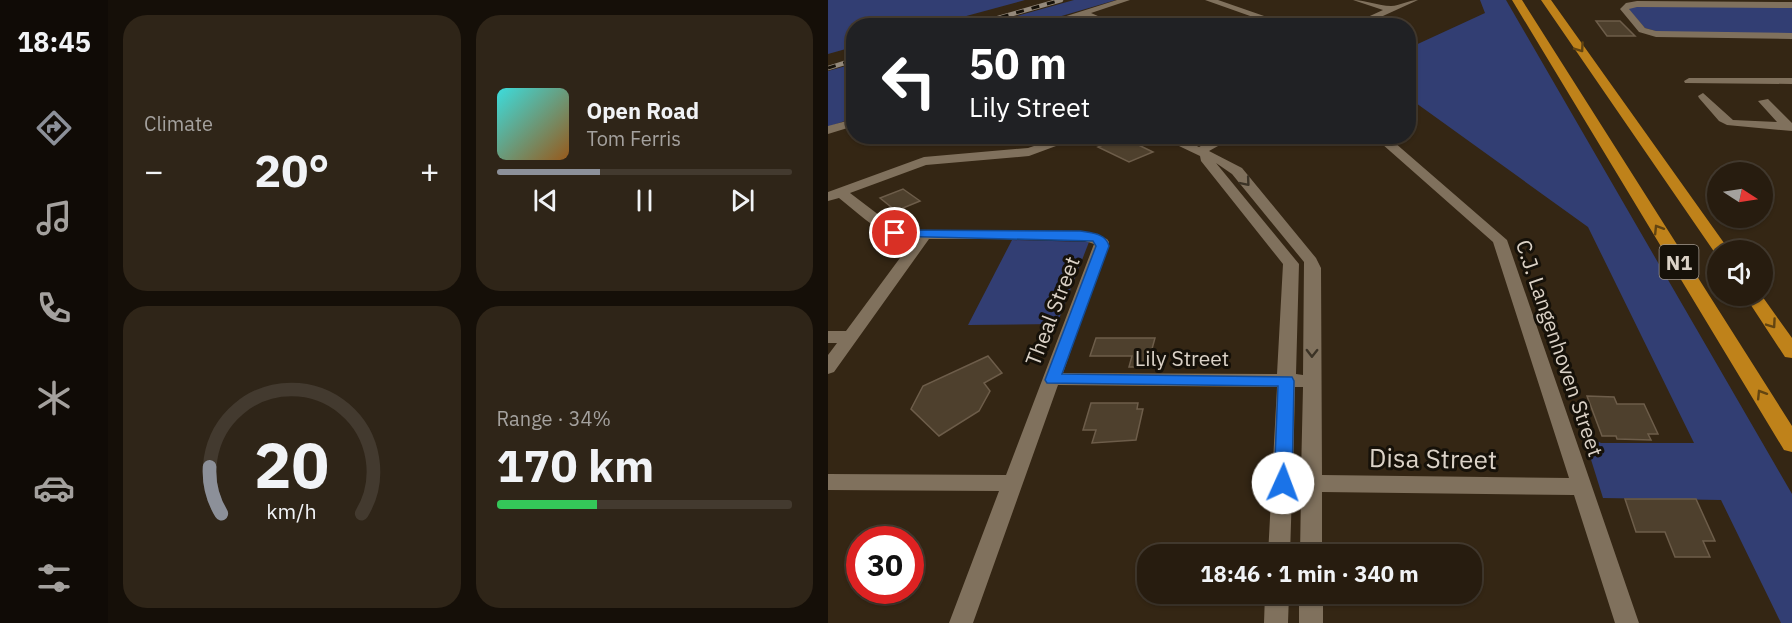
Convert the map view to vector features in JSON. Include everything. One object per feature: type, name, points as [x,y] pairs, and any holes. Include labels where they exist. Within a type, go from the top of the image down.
[{"type":"highway","name":"N1","points":[[1517,0],[1792,444]]},
{"type":"highway","name":"N1","points":[[1546,0],[1714,240]]},
{"type":"highway","points":[[1760,306],[1792,352]]},
{"type":"street","points":[[1066,18],[1126,0]]},
{"type":"street","points":[[1209,0],[1264,18]]},
{"type":"street","points":[[1357,0],[1391,9]]},
{"type":"street","points":[[1370,18],[1414,0]]},
{"type":"street","points":[[1792,5],[1637,4],[1629,5],[1624,9],[1642,30],[1656,34],[1792,36]]},
{"type":"street","points":[[1083,13],[1096,18]]},
{"type":"street","points":[[1689,81],[1792,81]]},
{"type":"street","points":[[1703,96],[1723,119],[1731,123],[1789,127]]},
{"type":"street","points":[[1764,101],[1789,127]]},
{"type":"street","points":[[828,130],[846,124]]},
{"type":"street","points":[[834,194],[924,161],[1029,152],[1053,144]]},
{"type":"street","points":[[1180,144],[1224,162],[1237,171],[1310,259],[1314,268],[1311,381],[1311,544]]},
{"type":"street","points":[[1197,152],[1214,144]]},
{"type":"street","name":"C.J. Langenhoven Street","points":[[1388,144],[1500,240],[1628,623]]},
{"type":"street","points":[[1197,152],[1210,161],[1292,264],[1280,544]]},
{"type":"street","name":"Theal Street","points":[[834,194],[895,233],[1080,235],[1096,238],[1102,242],[961,623]]},
{"type":"street","points":[[828,368],[925,235]]},
{"type":"street","points":[[1292,264],[1310,259]]},
{"type":"street","points":[[828,337],[849,337]]},
{"type":"street","name":"Lily Street","points":[[1052,380],[1311,381]]},
{"type":"street","points":[[828,482],[1012,483]]},
{"type":"street","name":"Disa Street","points":[[1283,483],[1583,487]]},
{"type":"street","points":[[1276,623],[1277,604]]},
{"type":"street","points":[[1311,604],[1311,623]]},
{"type":"shaded area","points":[[828,0],[1025,0],[959,18],[846,18],[846,49],[828,54]]},
{"type":"shaded area","points":[[1074,0],[1116,0],[1055,18],[1010,18]]},
{"type":"shaded area","points":[[1480,0],[1506,0],[1792,494],[1792,623],[1781,623],[1721,500],[1603,498],[1583,434],[1601,443],[1694,443],[1588,227],[1416,103],[1416,45],[1485,13]]},
{"type":"shaded area","points":[[1630,6],[1792,6],[1792,34],[1666,34],[1645,28],[1629,10]]},
{"type":"shaded area","points":[[846,66],[846,121],[828,127],[828,71]]},
{"type":"shaded area","points":[[1012,240],[1089,242],[1057,324],[968,325]]},
{"type":"building","points":[[1596,21],[1620,21],[1635,36],[1607,36]]},
{"type":"building","points":[[1105,144],[1136,144],[1153,152],[1129,162],[1098,147]]},
{"type":"building","points":[[903,189],[920,201],[896,211],[880,198]]},
{"type":"building","points":[[1096,338],[1155,338],[1147,367],[1129,367],[1132,356],[1090,356]]},
{"type":"building","points":[[988,356],[1002,373],[984,383],[990,391],[979,411],[939,436],[911,409],[923,386]]},
{"type":"building","points":[[1587,396],[1614,397],[1617,404],[1644,404],[1658,434],[1648,434],[1651,440],[1602,436]]},
{"type":"building","points":[[1091,403],[1138,403],[1137,409],[1143,409],[1136,440],[1092,443],[1096,430],[1083,430]]},
{"type":"building","points":[[1625,499],[1696,499],[1715,541],[1703,541],[1710,557],[1675,557],[1665,532],[1636,532]]},
{"type":"railway","points":[[998,18],[1061,0]]},
{"type":"railway","points":[[828,68],[846,62]]},
{"type":"route","points":[[895,233],[903,235],[1080,235],[1096,238],[1102,242],[1102,246],[1052,380],[1286,381],[1283,483]]}]
